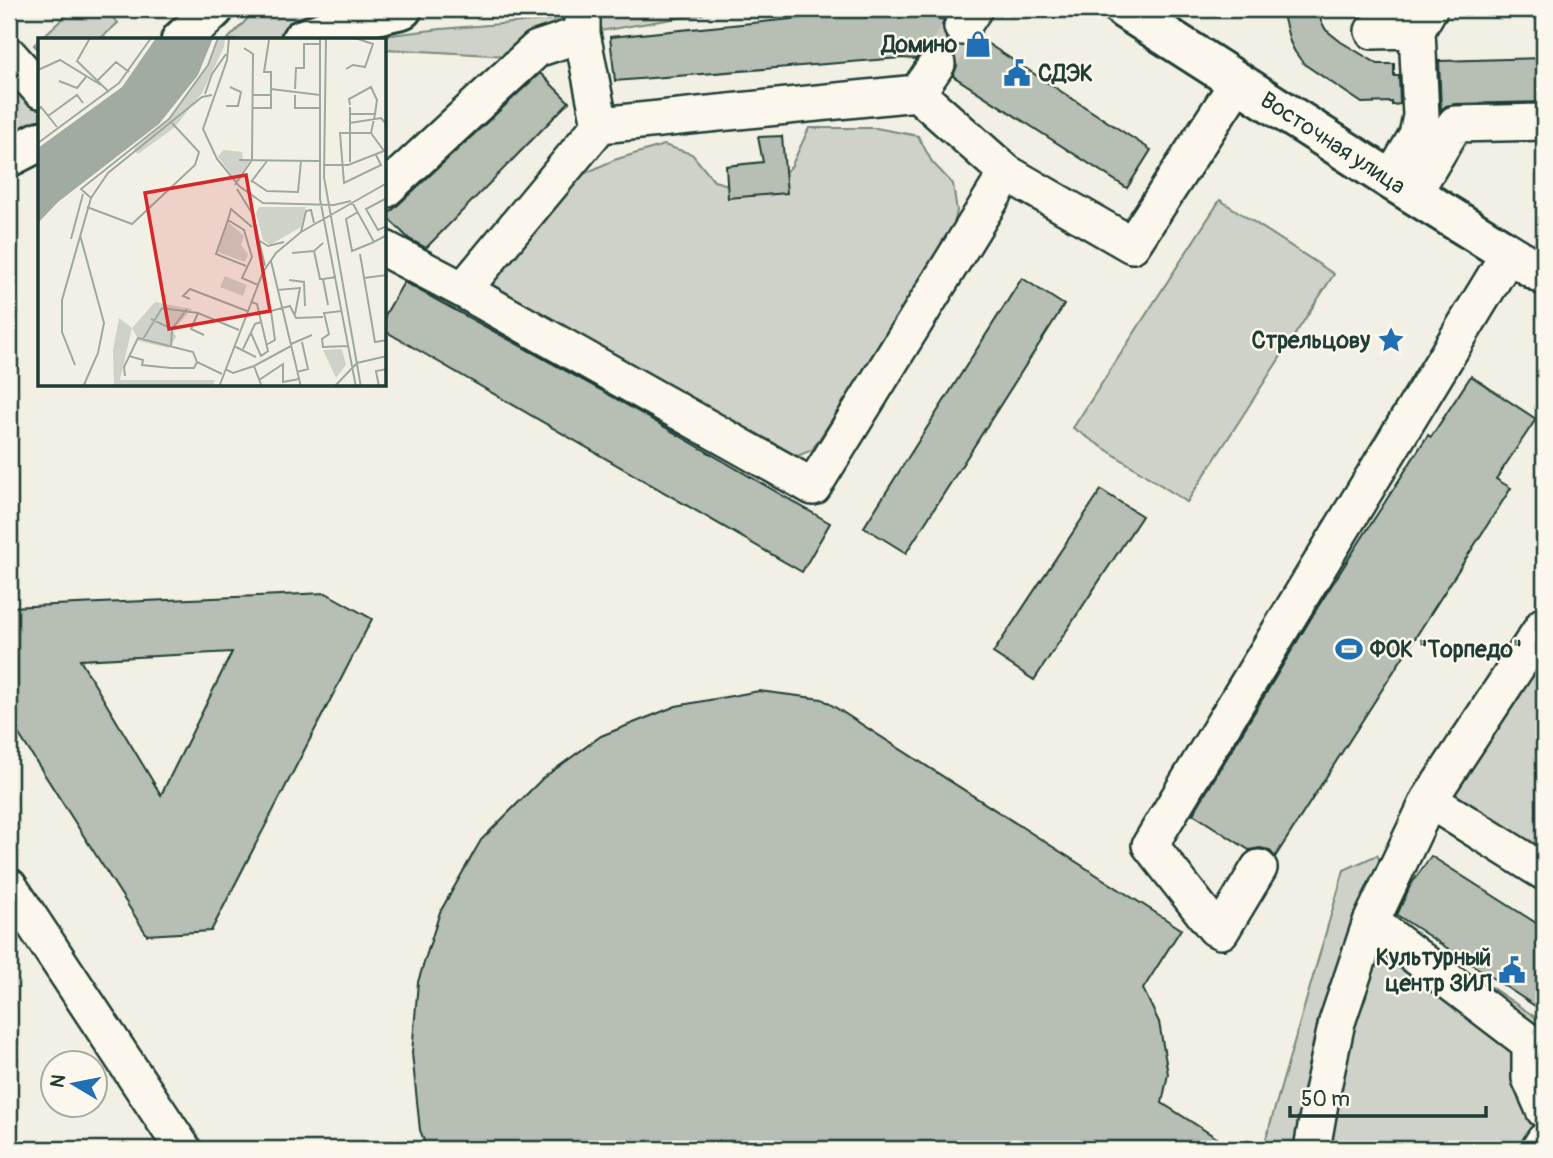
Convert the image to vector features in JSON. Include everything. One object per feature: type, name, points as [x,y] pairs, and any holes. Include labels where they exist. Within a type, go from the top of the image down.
[{"type":"main road","points":[[183,38],[214,9]]},
{"type":"main road","points":[[306,38],[356,19],[402,9]]},
{"type":"main road","name":"Восточная улица","points":[[1124,9],[1544,275]]},
{"type":"main road","points":[[9,157],[38,142]]},
{"type":"main road","points":[[9,185],[38,170]]},
{"type":"street","points":[[1373,32],[1423,19],[1421,116],[1402,187]]},
{"type":"street","points":[[387,188],[537,49],[582,21],[600,125]]},
{"type":"street","points":[[9,55],[38,88]]},
{"type":"street","points":[[917,93],[937,65]]},
{"type":"street","points":[[463,290],[600,125],[917,93],[1007,173],[1132,245],[1238,82]]},
{"type":"street","points":[[1402,187],[1455,124],[1544,122]]},
{"type":"street","points":[[387,250],[813,487],[1007,173]]},
{"type":"street","points":[[1259,868],[1221,931],[1215,928],[1150,845],[1509,254]]},
{"type":"street","points":[[1312,1149],[1338,1022],[1371,922],[1429,800],[1543,632]]},
{"type":"street","points":[[1429,800],[1544,872]]},
{"type":"street","points":[[9,886],[183,1149]]},
{"type":"street","points":[[1371,922],[1530,1043],[1530,1078],[1544,1110]]},
{"type":"street","points":[[1539,1149],[1544,1141]]},
{"type":"shaded area","points":[[73,9],[105,9],[118,23],[101,38],[42,38]]},
{"type":"shaded area","points":[[257,9],[345,9],[317,18],[276,38],[229,38]]},
{"type":"shaded area","points":[[703,9],[703,14],[582,34],[529,57],[387,49],[387,38],[378,38],[441,29]]},
{"type":"shaded area","points":[[9,55],[38,88],[38,120],[9,139]]},
{"type":"shaded area","points":[[809,128],[876,128],[918,136],[932,162],[953,184],[957,211],[951,238],[812,450],[795,457],[761,448],[485,289],[577,177],[614,160],[664,145],[692,154],[714,181],[763,191],[791,167]]},
{"type":"shaded area","points":[[1220,200],[1334,274],[1187,502],[1073,428]]},
{"type":"shaded area","points":[[1544,651],[1544,871],[1437,805]]},
{"type":"shaded area","points":[[1377,855],[1387,875],[1390,919],[1544,1023],[1544,1149],[1263,1149],[1344,870]]},
{"type":"building","points":[[892,9],[944,20],[944,36],[950,43],[960,47],[970,45],[979,38],[1151,150],[1127,188],[953,76],[957,66],[955,56],[949,48],[939,44],[928,46],[916,59],[615,81],[610,37]]},
{"type":"building","points":[[1285,9],[1320,9],[1321,21],[1326,30],[1341,42],[1378,64],[1394,64],[1394,76],[1399,76],[1400,104],[1362,103],[1304,64],[1290,42],[1284,19]]},
{"type":"building","points":[[1544,58],[1544,102],[1455,104],[1441,110],[1439,61]]},
{"type":"building","points":[[540,73],[569,102],[426,248],[409,239],[387,215]]},
{"type":"building","points":[[782,136],[787,193],[728,198],[726,166],[763,162],[758,137]]},
{"type":"building","points":[[1022,278],[1064,305],[906,553],[864,527]]},
{"type":"building","points":[[404,282],[599,389],[830,523],[802,572],[387,332],[387,312]]},
{"type":"building","name":"ФОК \"Торпедо\"","points":[[1471,376],[1536,419],[1496,479],[1511,488],[1275,857],[1269,850],[1249,850],[1193,814],[1319,605],[1428,435],[1431,437]]},
{"type":"building","points":[[1101,490],[1142,516],[1034,680],[993,653]]},
{"type":"building","points":[[326,593],[372,619],[211,931],[147,935],[9,719],[9,607]],"holes":[[[232,652],[161,795],[80,660]]]},
{"type":"building","points":[[759,691],[822,699],[1181,929],[1143,989],[1159,1022],[1168,1074],[1162,1103],[1234,1149],[427,1149],[420,1130],[412,1053],[418,982],[440,912],[481,840],[543,778],[601,736],[676,706]]},
{"type":"building","name":"Культурный центр ЗИЛ","points":[[1431,856],[1544,928],[1544,1012],[1397,915],[1410,886]]},
{"type":"tunnel","points":[[937,64],[962,27]]},
{"type":"place","name":"Домино","points":[[978,44]]},
{"type":"place","name":"СДЭК","points":[[1017,73]]},
{"type":"place","name":"Стрельцову","points":[[1391,340]]},
{"type":"place","name":"ФОК \"Торпедо\"","points":[[1349,649]]},
{"type":"place","name":"Культурный центр ЗИЛ","points":[[1512,970]]}]
